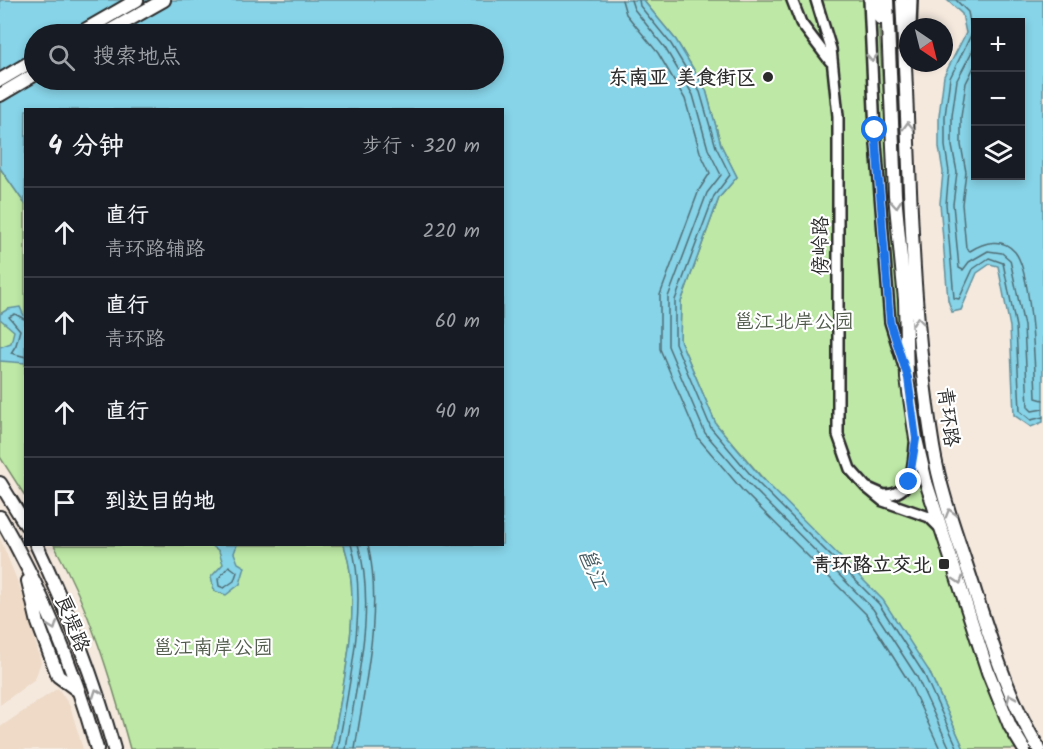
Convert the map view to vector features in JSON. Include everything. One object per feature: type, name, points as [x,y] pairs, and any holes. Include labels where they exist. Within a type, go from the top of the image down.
[{"type":"main road","points":[[95,24],[137,0]]},
{"type":"main road","points":[[122,24],[164,0]]},
{"type":"main road","points":[[878,0],[884,105],[893,145]]},
{"type":"main road","name":"青环路","points":[[887,0],[893,145],[908,378],[916,439],[995,692],[1024,749]]},
{"type":"main road","name":"青环路","points":[[902,0],[903,18]]},
{"type":"main road","points":[[0,80],[24,66]]},
{"type":"main road","name":"青环路","points":[[905,72],[915,298],[933,447],[951,515],[1001,673],[1021,720],[1039,749]]},
{"type":"main road","points":[[0,95],[24,81]]},
{"type":"main road","points":[[0,483],[24,522]]},
{"type":"main road","name":"良堤路","points":[[0,517],[44,601],[79,691],[97,749]]},
{"type":"main road","name":"良堤路","points":[[37,546],[67,607],[114,749]]},
{"type":"street","points":[[792,0],[801,23],[824,49],[834,70]]},
{"type":"street","name":"傍岭路","points":[[816,0],[831,49],[838,117],[838,435],[844,458],[866,487],[882,501],[929,517],[944,534]]},
{"type":"street","points":[[869,0],[875,130],[890,322],[908,378]]},
{"type":"street","points":[[911,18],[912,0]]},
{"type":"street","points":[[866,487],[884,495],[904,488],[912,474],[916,439]]},
{"type":"shaded area","points":[[0,538],[21,590],[41,662],[35,679],[0,705]]},
{"type":"shaded area","points":[[58,688],[70,706],[83,749],[0,749],[0,727]]},
{"type":"green space","name":"邕江北岸公园","points":[[643,0],[877,0],[884,104],[893,145],[916,439],[988,672],[1024,749],[964,749],[929,671],[716,424],[680,340],[681,302],[719,198],[737,177],[721,145],[706,90],[676,40]]},
{"type":"green space","points":[[0,168],[24,203],[24,494],[0,457]]},
{"type":"green space","name":"邕江南岸公园","points":[[55,546],[344,546],[350,568],[352,619],[332,749],[130,749],[98,645]]},
{"type":"water","name":"邕江","points":[[0,0],[643,0],[676,40],[706,90],[721,145],[737,177],[719,198],[681,302],[680,340],[716,424],[760,476],[883,600],[929,671],[964,749],[332,749],[352,619],[350,568],[344,546],[504,546],[504,108],[24,108],[24,203],[0,168]]},
{"type":"water","points":[[947,0],[1043,0],[1043,422],[1031,427],[1014,415],[1010,327],[998,266],[990,264],[977,273],[961,310],[952,312],[948,300],[940,203],[943,172],[939,147],[939,116],[944,76],[946,72],[953,72],[953,58],[966,33],[962,14]]},
{"type":"water","points":[[20,307],[24,316],[24,363],[0,361],[0,347],[11,343],[14,331],[0,319],[0,314],[8,309]]},
{"type":"water","points":[[212,546],[237,546],[234,553],[238,563],[245,567],[240,584],[226,595],[214,591],[211,577],[223,564],[219,551]]},
{"type":"place","name":"东南亚 美食街区","points":[[768,77]]},
{"type":"place","name":"青环路立交北","points":[[944,564]]},
{"type":"route","points":[[875,130],[890,322],[908,378],[916,439],[909,482]]}]
